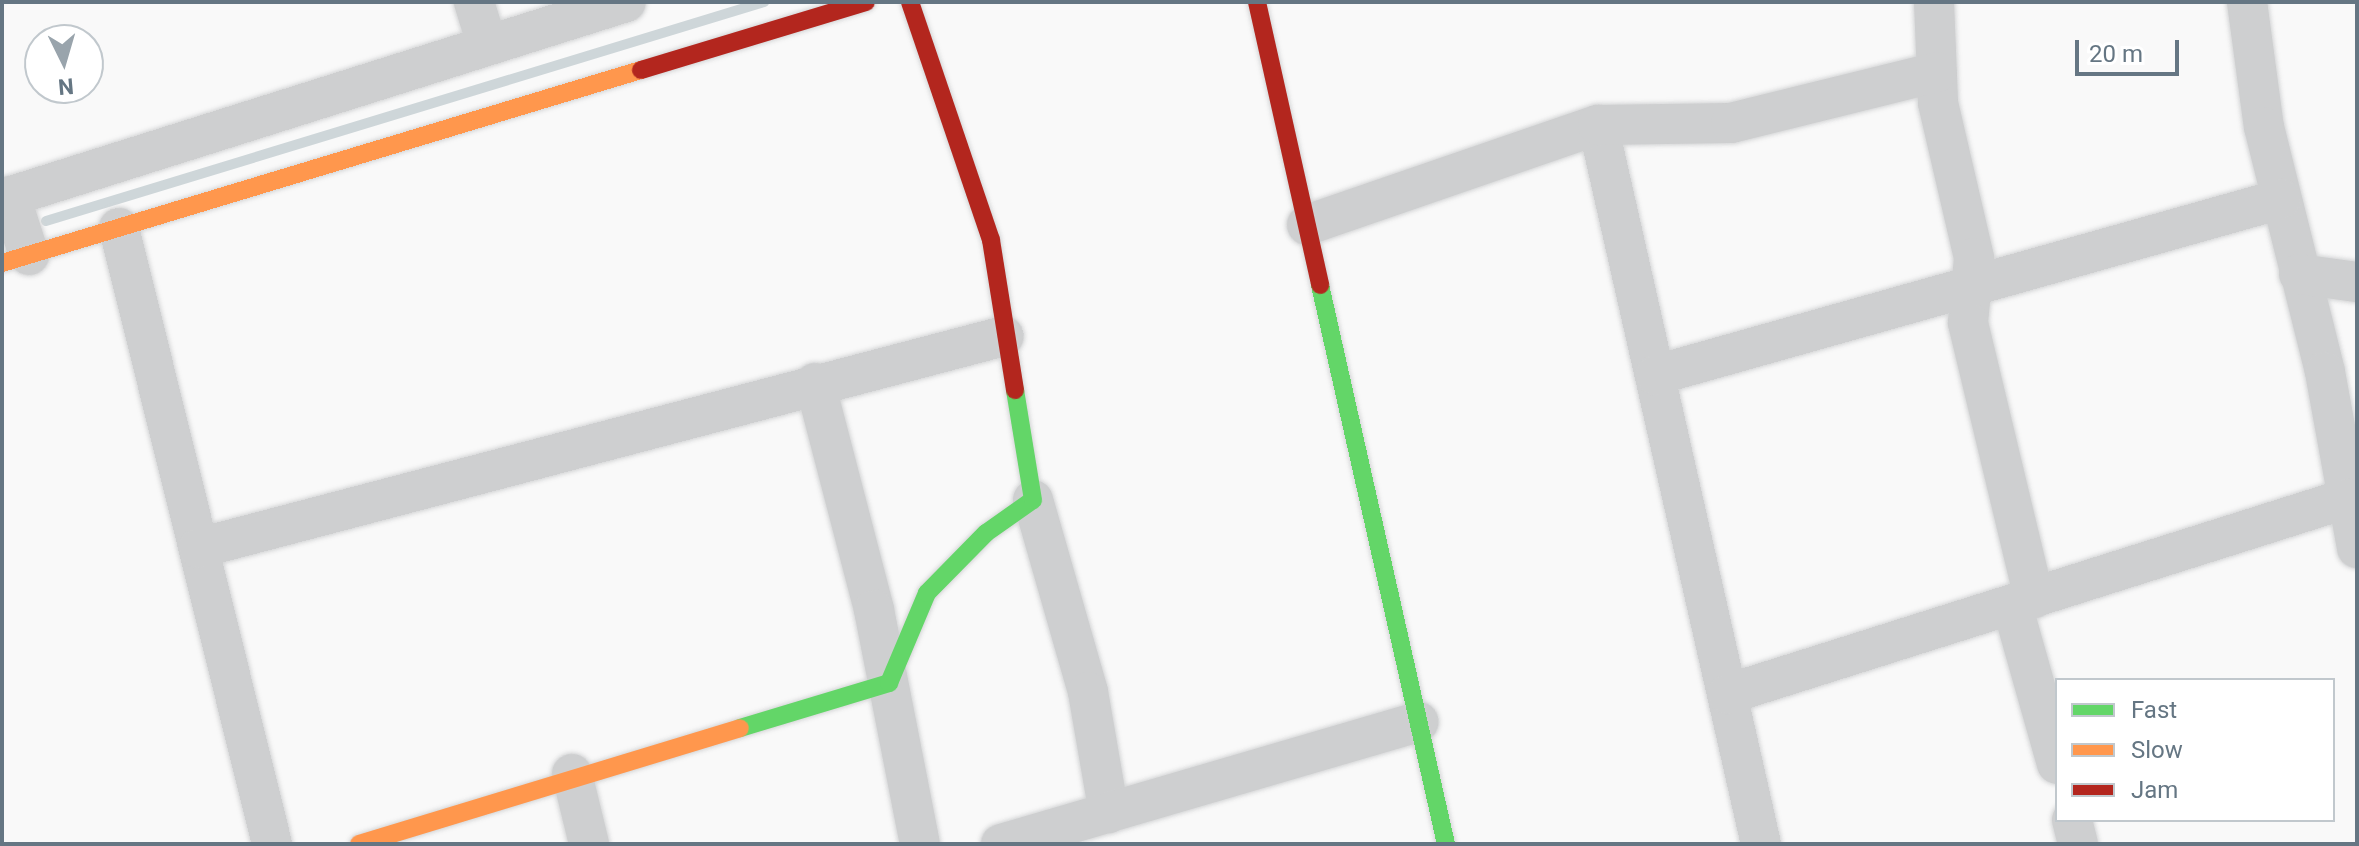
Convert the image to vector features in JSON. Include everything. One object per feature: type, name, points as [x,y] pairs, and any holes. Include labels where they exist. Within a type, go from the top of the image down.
[{"type":"street","points":[[474,2],[486,41]]},
{"type":"street","points":[[626,2],[486,41],[6,198],[16,259],[800,12],[866,2]]},
{"type":"street","points":[[910,2],[991,240],[1004,336],[1033,500],[1088,692],[1109,813]]},
{"type":"street","points":[[1257,2],[1446,844]]},
{"type":"street","points":[[1934,2],[1937,72],[1974,258],[1968,323],[2055,754]]},
{"type":"street","points":[[2247,2],[2281,199],[2357,548]]},
{"type":"street","points":[[1307,225],[1598,125],[1731,123],[1937,72]]},
{"type":"street","points":[[1598,125],[1761,844]]},
{"type":"street","points":[[1656,375],[1972,280],[2281,199]]},
{"type":"street","points":[[119,228],[272,844]]},
{"type":"street","points":[[2299,274],[2357,282]]},
{"type":"street","points":[[199,548],[815,383],[1004,336]]},
{"type":"street","points":[[815,383],[889,683],[920,844]]},
{"type":"street","points":[[1728,694],[2345,499]]},
{"type":"street","points":[[889,683],[927,593],[986,533],[1033,500]]},
{"type":"street","points":[[359,844],[572,774],[889,683]]},
{"type":"street","points":[[1001,844],[1419,722]]},
{"type":"street","points":[[572,774],[589,844]]},
{"type":"street","points":[[2072,822],[2078,844]]},
{"type":"waterway","points":[[46,221],[764,2]]},
{"type":"traffic: fast","points":[[1320,285],[1446,844]]},
{"type":"traffic: fast","points":[[740,728],[889,683],[927,593],[986,533],[1033,500],[1015,390]]},
{"type":"traffic: slow","points":[[2,263],[641,70]]},
{"type":"traffic: slow","points":[[359,844],[740,728]]},
{"type":"traffic: jam","points":[[641,70],[866,2]]},
{"type":"traffic: jam","points":[[910,2],[991,240],[1015,390]]},
{"type":"traffic: jam","points":[[1257,2],[1320,285]]}]
